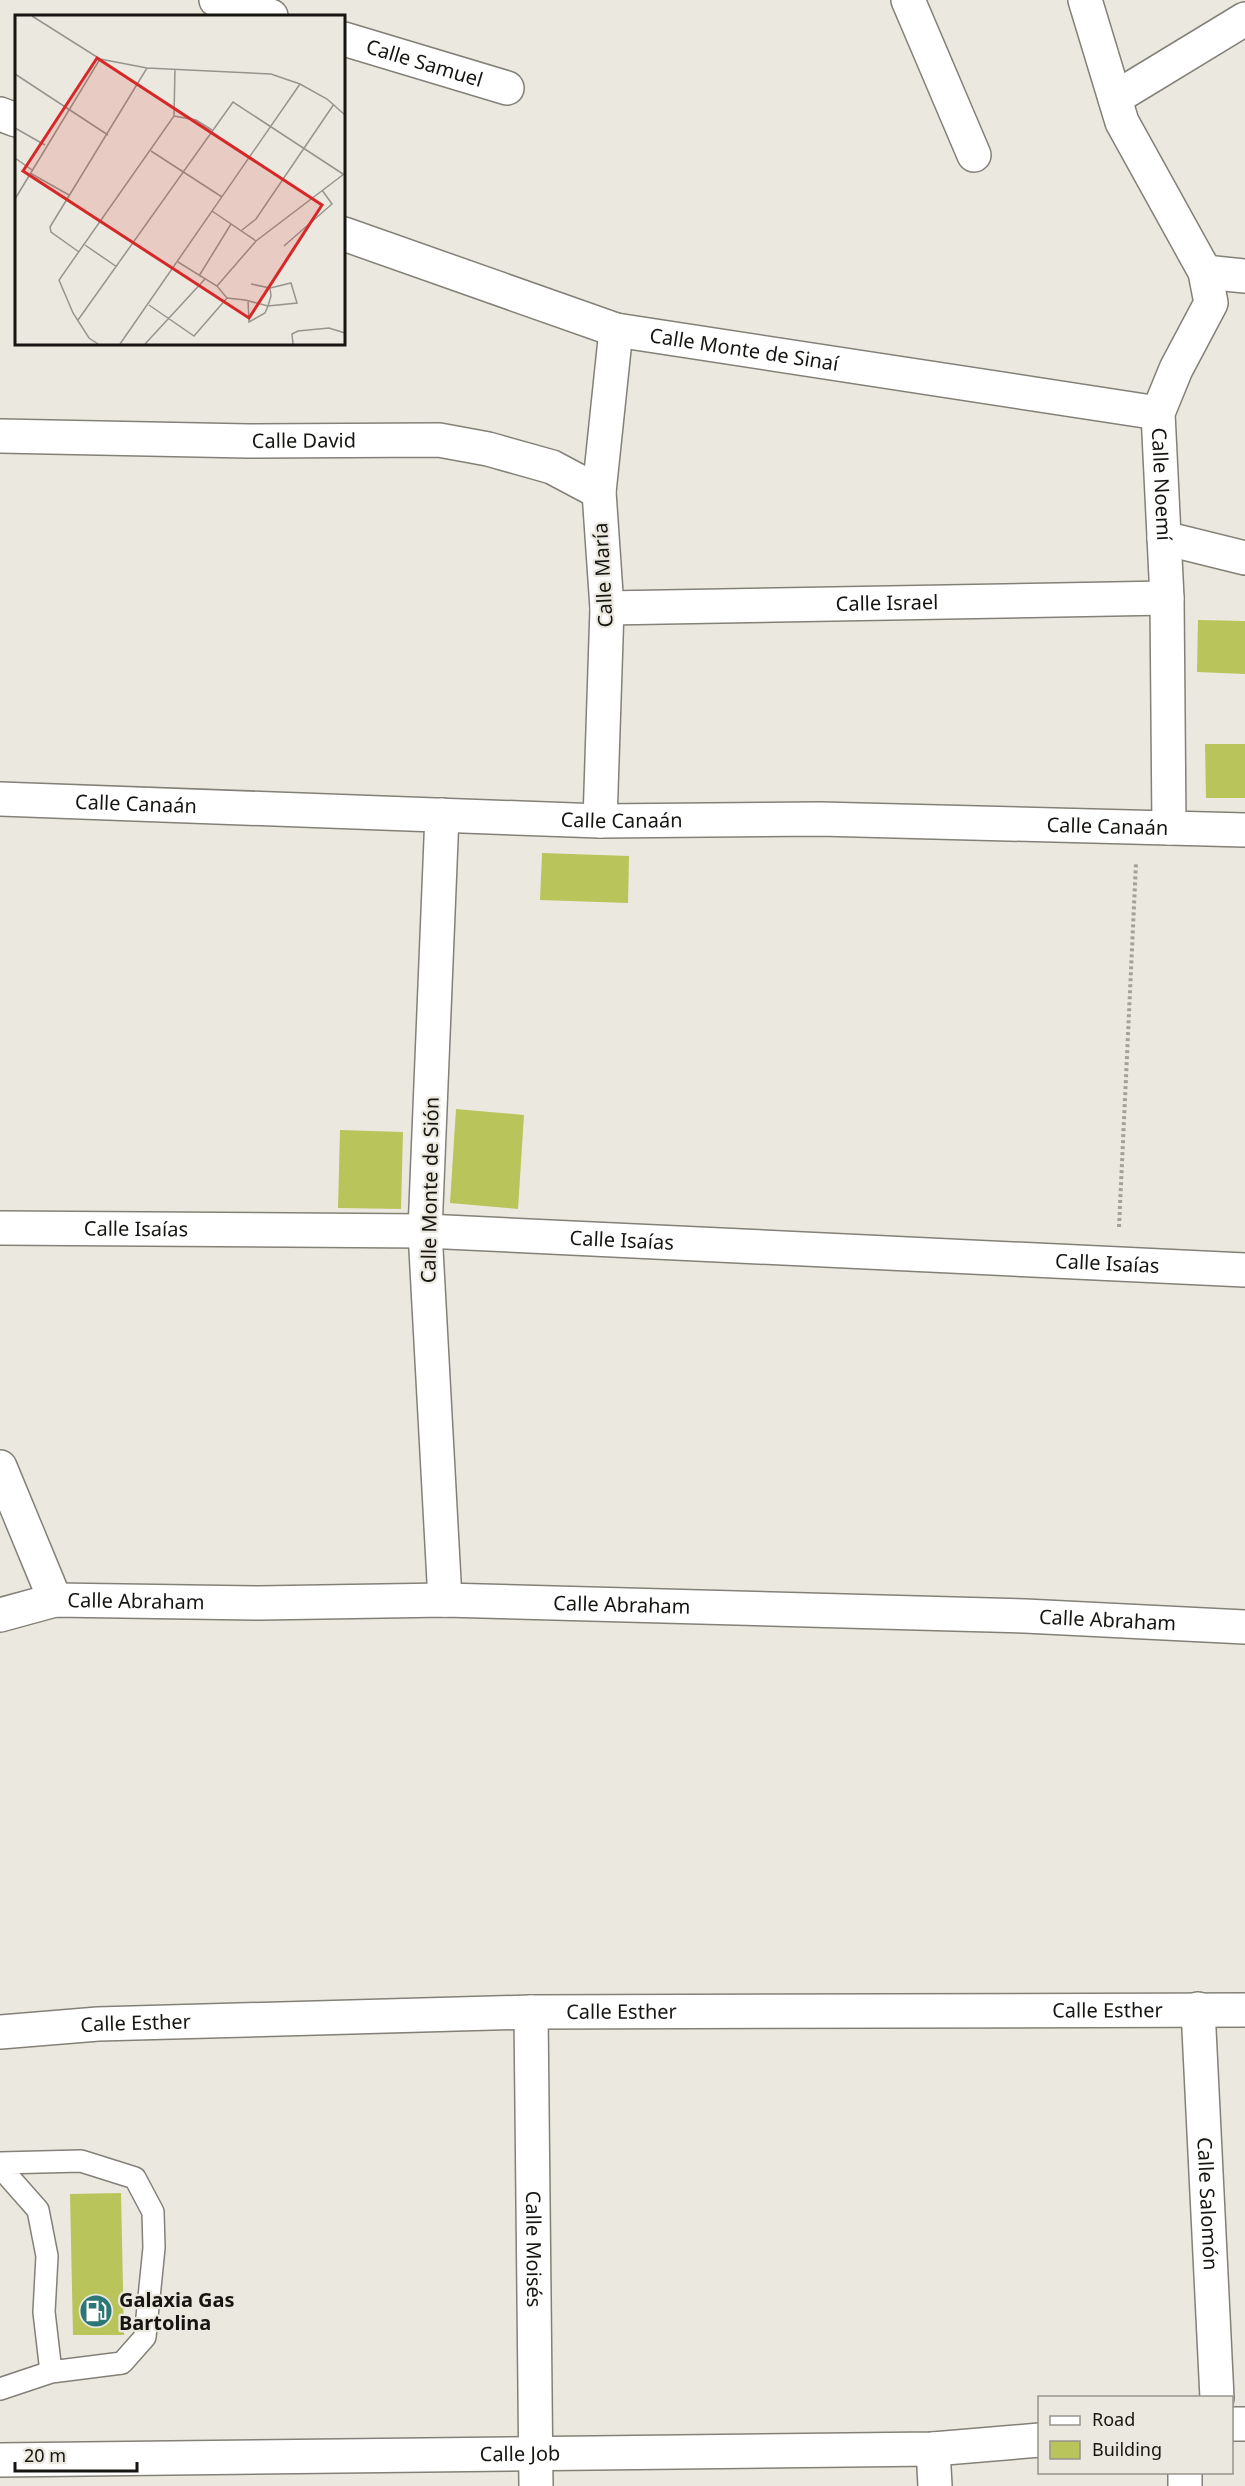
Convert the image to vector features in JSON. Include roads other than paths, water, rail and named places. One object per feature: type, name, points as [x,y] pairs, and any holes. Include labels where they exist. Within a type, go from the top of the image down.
[{"type":"street","points":[[216,0],[268,15]]},
{"type":"street","points":[[908,0],[974,155]]},
{"type":"street","name":"Calle Noemí","points":[[1085,0],[1122,122],[1205,272],[1211,303],[1176,369],[1158,413],[1167,598],[1153,827]]},
{"type":"street","points":[[1115,98],[1245,19]]},
{"type":"street","name":"Calle Samuel","points":[[345,39],[507,88]]},
{"type":"street","points":[[0,114],[15,120]]},
{"type":"street","name":"Calle Monte de Sinaí","points":[[345,234],[616,330],[1158,413]]},
{"type":"street","points":[[1205,272],[1245,276]]},
{"type":"street","name":"Calle María","points":[[600,821],[607,608],[599,492],[616,330]]},
{"type":"street","name":"Calle David","points":[[0,436],[248,441],[438,440],[488,449],[552,467],[599,492]]},
{"type":"street","points":[[1164,538],[1245,558]]},
{"type":"street","name":"Calle Israel","points":[[607,608],[1167,598]]},
{"type":"street","name":"Calle Canaán","points":[[0,799],[600,821],[819,819],[1245,830]]},
{"type":"street","name":"Calle Monte de Sión","points":[[442,815],[425,1231],[445,1600]]},
{"type":"street","name":"Calle Isaías","points":[[0,1228],[425,1231],[1245,1270]]},
{"type":"street","points":[[0,1467],[55,1600]]},
{"type":"street","name":"Calle Abraham","points":[[0,1615],[55,1600],[260,1603],[445,1600],[1025,1616],[1245,1627]]},
{"type":"street","name":"Calle Salomón","points":[[1198,2009],[1217,2396]]},
{"type":"street","name":"Calle Esther","points":[[0,2032],[110,2023],[531,2012],[1245,2010]]},
{"type":"street","name":"Calle Moisés","points":[[531,2012],[536,2471]]},
{"type":"street","name":"Calle Job","points":[[0,2460],[536,2471],[933,2449],[1038,2440]]},
{"type":"street","points":[[933,2449],[935,2486]]},
{"type":"lane","points":[[0,2165],[81,2161],[135,2178],[153,2212],[154,2248],[145,2337],[123,2363],[51,2372],[0,2389]]},
{"type":"lane","points":[[0,2165],[38,2210],[47,2256],[44,2312],[51,2372]]},
{"type":"place","name":"Galaxia Gas Bartolina","points":[[96,2311]]}]
